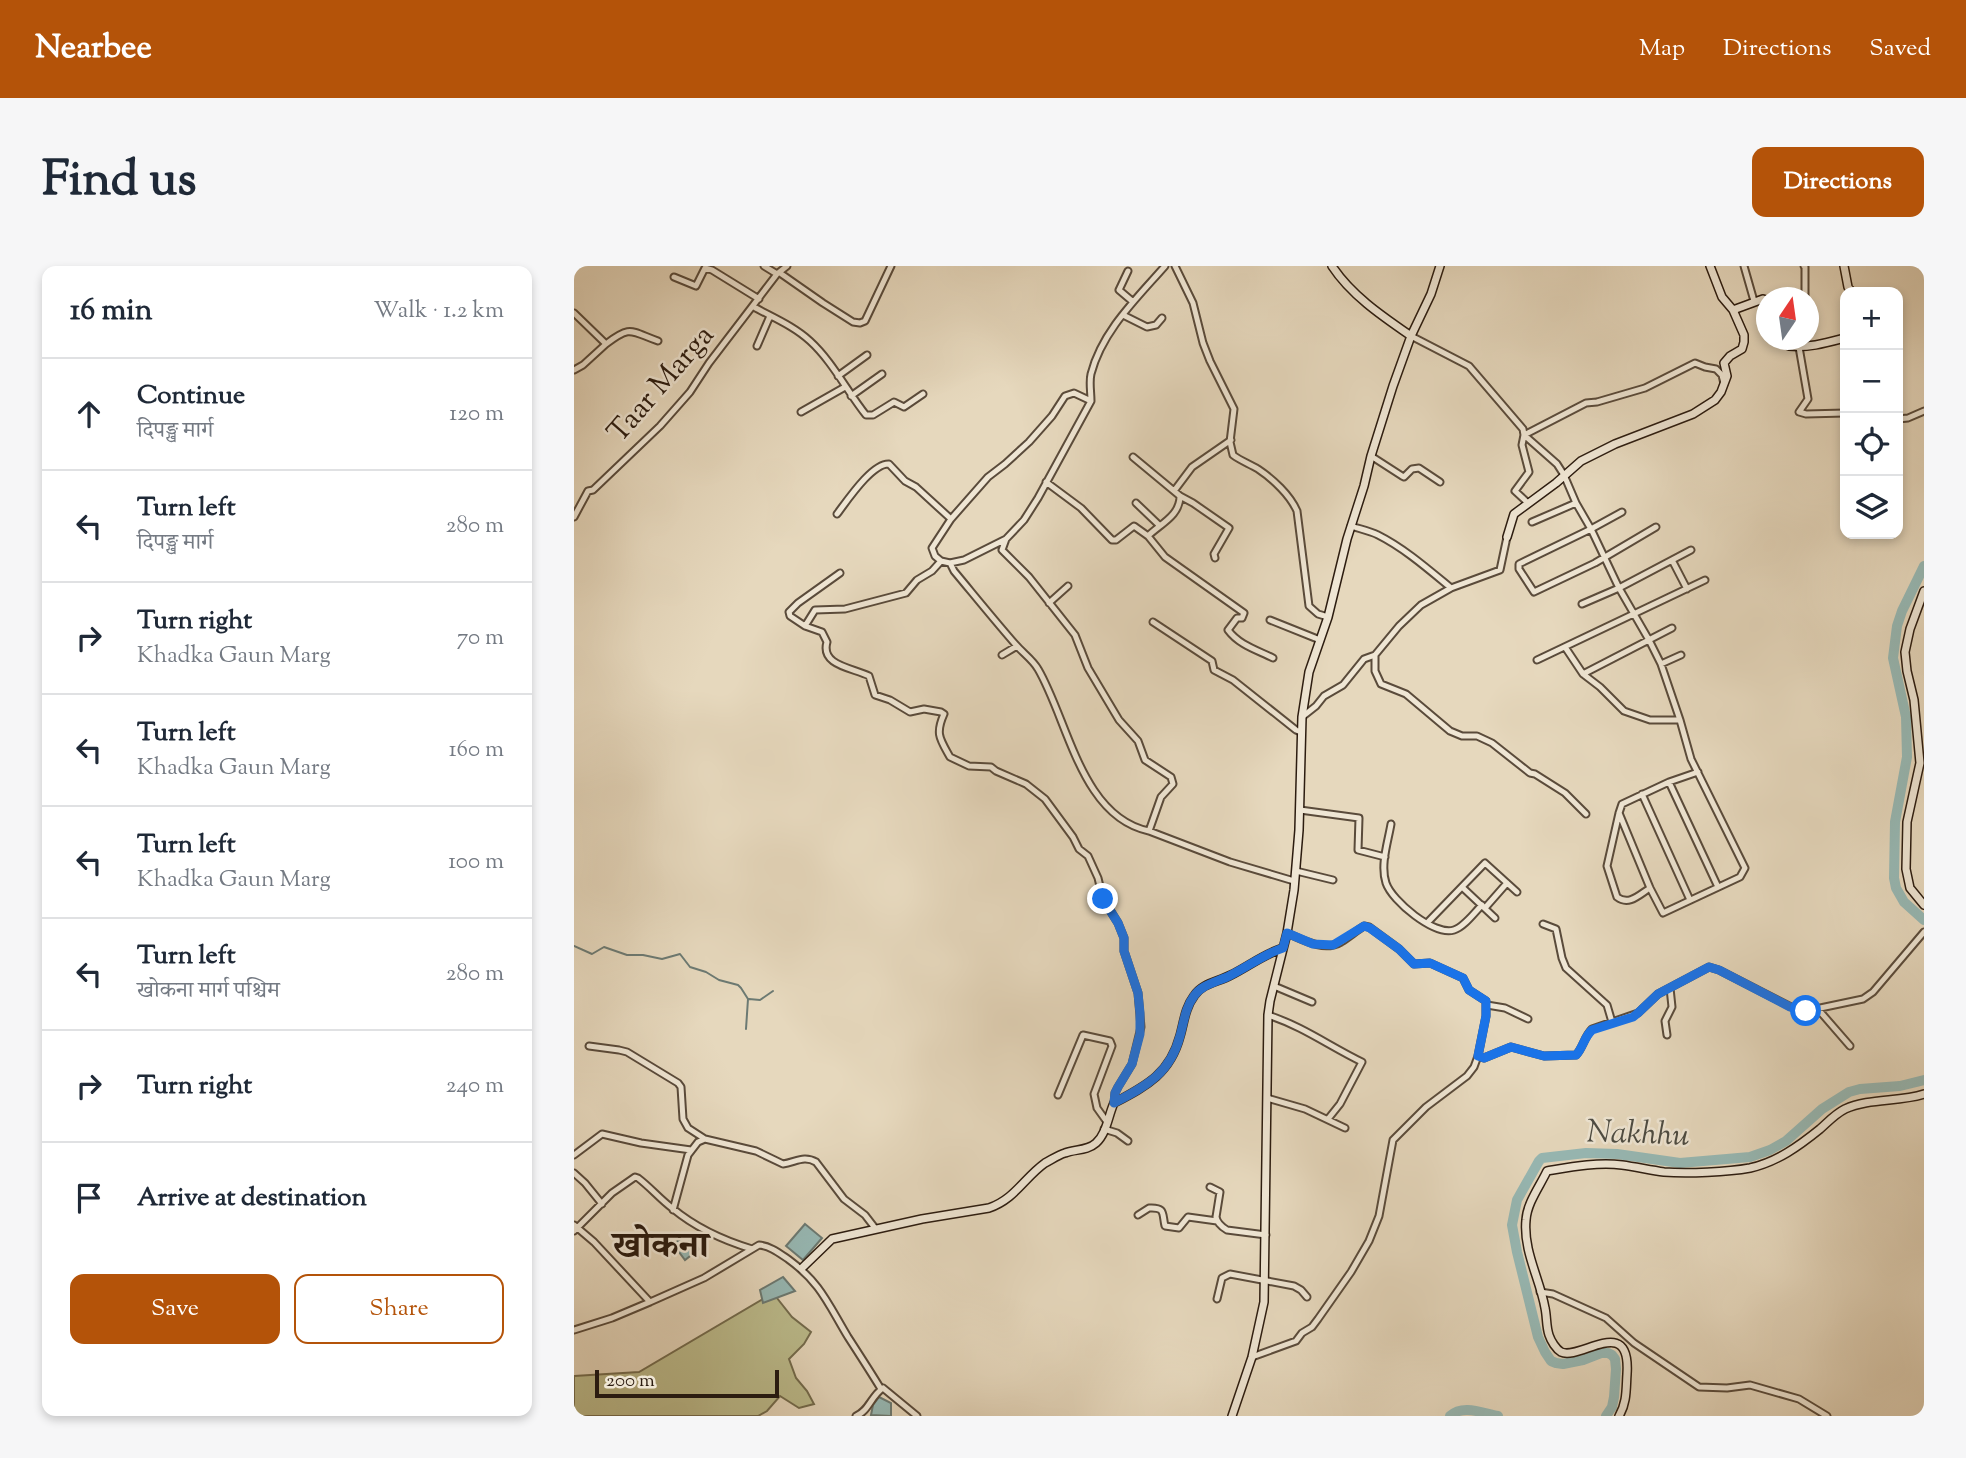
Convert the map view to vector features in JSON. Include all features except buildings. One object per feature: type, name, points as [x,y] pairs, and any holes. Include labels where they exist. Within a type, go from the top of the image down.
[{"type":"street","points":[[764,266],[853,322],[860,323],[865,321],[891,266]]},
{"type":"street","name":"Taar Marga","points":[[574,517],[588,491],[593,490],[660,426],[690,392],[709,363],[787,266]]},
{"type":"street","points":[[1149,831],[1161,797],[1173,784],[1171,777],[1145,760],[1138,741],[1119,720],[1088,668],[1075,635],[1028,577],[1002,550],[1006,539],[1031,510],[1091,401],[1091,376],[1098,354],[1132,301],[1165,266]]},
{"type":"street","points":[[1175,266],[1194,303],[1210,361],[1234,408],[1231,439],[1233,455],[1272,480],[1294,505],[1309,606],[1318,614],[1328,617]]},
{"type":"street","points":[[1332,266],[1356,294],[1384,317],[1411,336],[1469,366],[1522,429],[1522,445],[1529,472],[1515,491],[1528,503]]},
{"type":"street","points":[[1232,1416],[1252,1357],[1264,1302],[1268,1015],[1287,933],[1296,871],[1301,732],[1309,672],[1328,617],[1371,456],[1411,336],[1431,294],[1440,266]]},
{"type":"street","points":[[1302,717],[1324,696],[1343,685],[1363,659],[1375,655],[1421,605],[1451,588],[1500,570],[1514,514],[1564,475],[1590,456],[1693,414],[1715,400],[1727,376],[1724,363],[1742,349],[1744,342],[1743,328],[1734,310],[1722,297],[1710,266]]},
{"type":"street","points":[[1734,310],[1754,301],[1745,266]]},
{"type":"street","points":[[1804,266],[1805,287]]},
{"type":"street","points":[[1844,266],[1849,287]]},
{"type":"street","points":[[674,277],[696,286],[705,268],[759,299]]},
{"type":"street","points":[[1128,271],[1119,290],[1132,301]]},
{"type":"street","points":[[754,307],[810,341],[866,415],[869,416],[889,403],[894,402],[904,407],[923,394]]},
{"type":"street","points":[[574,313],[606,344]]},
{"type":"street","points":[[1123,315],[1147,327],[1156,325],[1162,318]]},
{"type":"street","points":[[757,346],[770,316]]},
{"type":"street","points":[[574,370],[628,330],[658,341]]},
{"type":"street","points":[[1819,342],[1840,339]]},
{"type":"street","points":[[1800,350],[1808,400],[1799,412],[1840,413]]},
{"type":"street","points":[[838,376],[867,355]]},
{"type":"street","points":[[1524,435],[1587,403],[1645,388],[1696,363],[1705,368],[1716,369],[1724,384]]},
{"type":"street","points":[[851,396],[882,374]]},
{"type":"street","points":[[801,412],[845,387]]},
{"type":"street","points":[[1006,539],[964,560],[950,563],[935,556],[932,548],[951,519],[988,477],[1030,442],[1065,396],[1074,393],[1091,401]]},
{"type":"street","points":[[1903,418],[1924,411]]},
{"type":"street","points":[[1524,435],[1557,464],[1564,475],[1619,588],[1649,640],[1661,664],[1690,759],[1745,868],[1740,877],[1663,913],[1619,813]]},
{"type":"street","points":[[1174,491],[1192,467],[1231,439]]},
{"type":"street","points":[[1371,456],[1404,477],[1412,469],[1419,468],[1440,482]]},
{"type":"street","points":[[1133,457],[1180,496],[1229,528],[1214,554],[1215,558]]},
{"type":"street","points":[[837,514],[875,470],[883,464],[889,464],[951,519]]},
{"type":"street","points":[[1046,482],[1080,508],[1112,540],[1116,540],[1134,526],[1147,536],[1165,556],[1244,613],[1228,630],[1238,642],[1273,658]]},
{"type":"street","points":[[1147,536],[1178,509],[1180,496]]},
{"type":"street","points":[[1136,503],[1159,525]]},
{"type":"street","points":[[1532,522],[1576,503]]},
{"type":"street","points":[[1622,512],[1519,564],[1534,592],[1604,558],[1656,527]]},
{"type":"street","points":[[1351,526],[1377,535],[1402,550],[1451,588]]},
{"type":"street","points":[[1582,604],[1691,550]]},
{"type":"street","points":[[1672,560],[1687,589]]},
{"type":"street","points":[[805,626],[815,610],[845,609],[906,593],[941,561]]},
{"type":"street","points":[[950,563],[1037,667],[1082,769],[1103,804],[1139,829],[1230,862],[1294,881]]},
{"type":"street","points":[[802,1268],[832,1238],[999,1205],[1045,1164],[1066,1152],[1094,1145],[1102,1136],[1115,1093],[1132,1064],[1141,1027],[1138,993],[1118,923],[1103,899],[1098,878],[1088,856],[1079,849],[1054,810],[1035,790],[991,767],[969,766],[950,757],[938,732],[944,714],[942,712],[924,709],[910,712],[875,695],[869,676],[838,665],[827,657],[827,642],[822,632],[790,617],[789,612],[798,603],[840,573]]},
{"type":"street","points":[[1537,660],[1705,580]]},
{"type":"street","points":[[1049,603],[1068,586]]},
{"type":"street","points":[[1924,591],[1905,652],[1916,715],[1920,763],[1907,822],[1906,869],[1910,888],[1924,905]]},
{"type":"street","points":[[1270,620],[1320,640]]},
{"type":"street","points":[[1153,622],[1212,661],[1213,670],[1233,680],[1301,732]]},
{"type":"street","points":[[1583,674],[1672,628]]},
{"type":"street","points":[[1002,655],[1017,646]]},
{"type":"street","points":[[1565,647],[1583,674],[1624,711],[1650,720],[1680,720]]},
{"type":"street","points":[[1375,655],[1375,671],[1381,684],[1406,694],[1450,731],[1462,736],[1477,736],[1492,743],[1530,774],[1535,774],[1565,793],[1586,814]]},
{"type":"street","points":[[1661,664],[1681,655]]},
{"type":"street","points":[[1650,888],[1629,901],[1625,902],[1617,897],[1607,866],[1622,804],[1698,772]]},
{"type":"street","points":[[1669,782],[1718,887]]},
{"type":"street","points":[[1642,794],[1690,900]]},
{"type":"street","points":[[1300,810],[1359,818],[1358,850],[1385,857]]},
{"type":"street","points":[[1391,824],[1385,857],[1385,882],[1395,899],[1436,929],[1458,929],[1507,883]]},
{"type":"street","points":[[1427,923],[1485,863],[1517,892]]},
{"type":"street","points":[[1296,871],[1333,880]]},
{"type":"street","points":[[1462,887],[1495,918]]},
{"type":"street","points":[[1544,924],[1556,929],[1566,968],[1607,1005],[1612,1022]]},
{"type":"street","points":[[1252,1357],[1296,1341],[1312,1327],[1351,1272],[1369,1241],[1379,1216],[1394,1140],[1426,1107],[1467,1076],[1474,1067],[1487,1005],[1486,1001],[1469,990],[1463,978],[1430,963],[1414,964],[1399,949],[1370,928],[1364,926],[1333,945],[1313,944],[1287,933]]},
{"type":"street","points":[[1478,1056],[1484,1058],[1511,1047],[1544,1056],[1576,1055],[1592,1030],[1638,1013],[1658,994],[1709,967],[1790,1007],[1806,1011],[1863,999],[1868,997],[1924,932]]},
{"type":"street","points":[[1114,1103],[1148,1085],[1167,1065],[1175,1052],[1184,1014],[1194,994],[1267,953],[1283,948]]},
{"type":"street","points":[[1274,986],[1312,1002]]},
{"type":"street","points":[[1667,1035],[1665,1021],[1672,1007],[1670,988]]},
{"type":"street","points":[[1487,1005],[1528,1019]]},
{"type":"street","points":[[1817,1008],[1850,1046]]},
{"type":"street","points":[[1268,1015],[1309,1032],[1362,1062],[1340,1104],[1328,1119]]},
{"type":"street","points":[[1058,1095],[1083,1034],[1110,1041],[1112,1046],[1094,1094],[1097,1108],[1106,1125],[1128,1141]]},
{"type":"street","points":[[589,1046],[627,1052],[678,1083],[681,1087],[683,1119],[688,1128],[705,1139],[756,1151],[783,1164],[811,1159],[844,1199],[865,1215],[875,1228]]},
{"type":"street","points":[[1619,1416],[1625,1399],[1628,1370],[1622,1348],[1615,1343],[1605,1342],[1573,1353],[1560,1352],[1548,1333],[1545,1307],[1530,1258],[1525,1222],[1527,1212],[1547,1171],[1599,1164],[1685,1173],[1748,1168],[1790,1152],[1845,1109],[1924,1094]]},
{"type":"street","points":[[1267,1098],[1289,1103],[1345,1128]]},
{"type":"street","points":[[574,1155],[602,1134],[691,1150]]},
{"type":"street","points":[[673,1210],[691,1150],[705,1139]]},
{"type":"street","points":[[574,1173],[602,1204]]},
{"type":"street","points":[[650,1302],[594,1242],[575,1228],[612,1193],[635,1177],[701,1230],[752,1249]]},
{"type":"street","points":[[1210,1187],[1220,1192],[1217,1220]]},
{"type":"street","points":[[1138,1215],[1149,1208],[1160,1210],[1164,1214],[1165,1226],[1179,1228],[1188,1217],[1217,1220],[1227,1230],[1266,1235]]},
{"type":"street","points":[[574,1330],[650,1302],[704,1278],[759,1245],[766,1245],[802,1268],[824,1293],[881,1389],[917,1416]]},
{"type":"street","points":[[1217,1299],[1222,1278],[1230,1274],[1294,1286],[1307,1297]]},
{"type":"street","points":[[1540,1292],[1553,1294],[1606,1318],[1634,1343],[1699,1387],[1727,1388],[1749,1385],[1798,1399],[1827,1416]]},
{"type":"street","points":[[856,1416],[863,1413],[875,1394],[883,1388]]},
{"type":"green space","points":[[773,1293],[792,1317],[811,1332],[804,1344],[789,1359],[796,1378],[814,1404],[799,1408],[780,1396],[767,1411],[758,1416],[574,1416],[574,1376],[639,1372]]},
{"type":"water","points":[[805,1224],[822,1238],[803,1260],[786,1246]]},
{"type":"water","points":[[687,1235],[699,1249],[685,1260],[673,1244]]},
{"type":"water","points":[[783,1277],[795,1291],[763,1303],[760,1290]]},
{"type":"water","points":[[879,1397],[891,1403],[891,1416],[871,1415],[873,1405]]},
{"type":"waterway","name":"Nakhhu","points":[[1924,566],[1902,611],[1893,658],[1906,717],[1907,757],[1895,822],[1894,878],[1904,902],[1924,920]]},
{"type":"waterway","points":[[574,946],[592,954],[604,947],[627,955],[662,959],[680,954],[690,967],[741,988],[748,999],[746,1029]]},
{"type":"waterway","points":[[749,999],[760,1000],[773,991]]},
{"type":"waterway","name":"Nakhhu","points":[[1606,1416],[1614,1397],[1616,1369],[1612,1355],[1601,1353],[1583,1360],[1556,1363],[1551,1361],[1538,1337],[1512,1225],[1517,1200],[1539,1161],[1542,1158],[1586,1153],[1617,1154],[1680,1163],[1750,1157],[1786,1141],[1822,1109],[1849,1092],[1900,1086],[1924,1080]]},
{"type":"waterway","name":"Nakhhu","points":[[1450,1416],[1455,1412],[1467,1410],[1498,1416]]},
{"type":"district","name":"खोकना","points":[[661,1244]]},
{"type":"route","points":[[1103,899],[1124,938],[1124,951],[1138,993],[1141,1027],[1132,1064],[1115,1093],[1114,1103],[1148,1085],[1167,1065],[1175,1052],[1184,1014],[1194,994],[1267,953],[1283,948],[1287,933],[1313,944],[1333,945],[1364,926],[1399,949],[1414,964],[1430,963],[1463,978],[1469,990],[1486,1001],[1486,1016],[1478,1056],[1484,1058],[1511,1047],[1535,1055],[1576,1055],[1592,1030],[1633,1017],[1658,994],[1709,967],[1790,1007],[1806,1011]]}]
